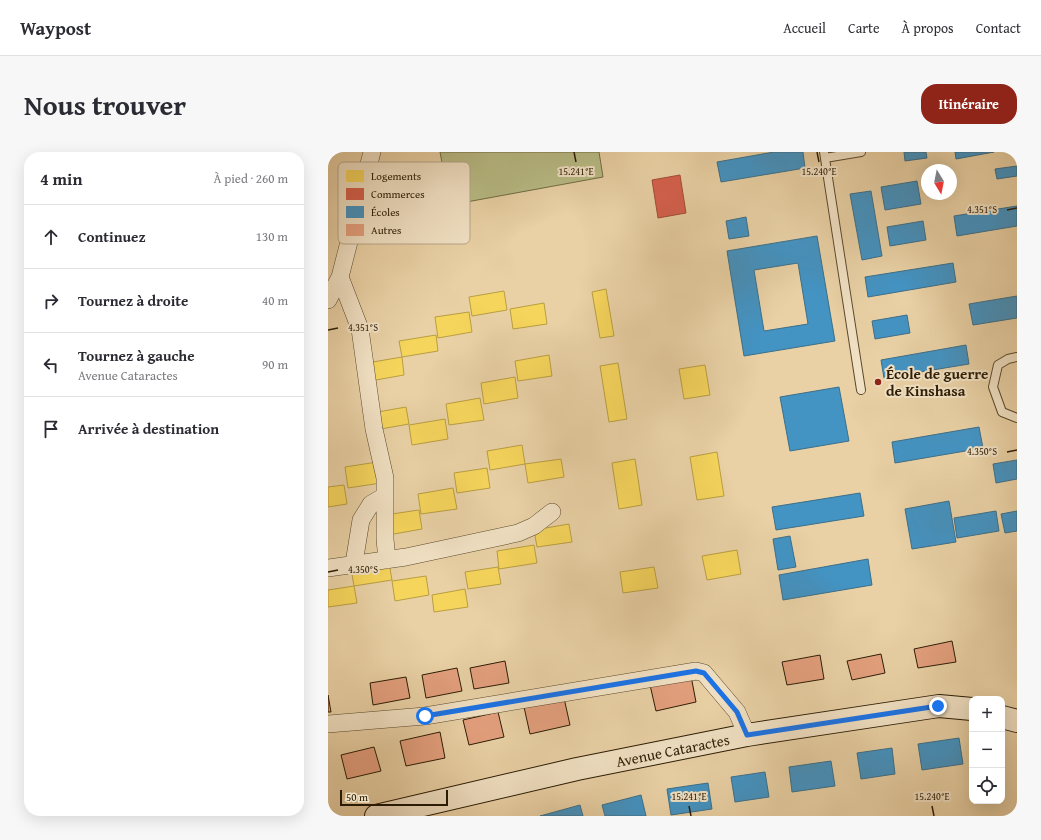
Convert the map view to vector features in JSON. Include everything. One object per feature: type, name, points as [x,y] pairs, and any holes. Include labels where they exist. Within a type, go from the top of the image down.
[{"type":"street","points":[[369,162],[372,152]]},
{"type":"street","points":[[328,300],[340,277],[348,244]]},
{"type":"street","points":[[340,277],[360,329],[374,429],[385,478],[387,560]]},
{"type":"street","points":[[354,563],[362,520],[371,504],[385,496]]},
{"type":"street","points":[[328,568],[354,563],[387,560],[518,533],[534,526],[552,512]]},
{"type":"street","points":[[328,724],[425,716],[696,671],[704,673],[737,712],[747,735]]},
{"type":"street","name":"Avenue Cataractes","points":[[376,816],[576,769],[747,735],[938,706],[969,709]]},
{"type":"street","points":[[1005,718],[1017,721]]},
{"type":"lane","points":[[861,152],[824,155],[861,390]]},
{"type":"lane","points":[[1017,357],[1008,359],[998,365],[993,387],[1002,412],[1017,418]]},
{"type":"green space","points":[[440,152],[599,152],[603,177],[470,201],[470,162],[442,162]]},
{"type":"building: Logements","points":[[606,289],[614,336],[600,338],[592,292]]},
{"type":"building: Logements","points":[[504,291],[507,310],[472,316],[469,297]]},
{"type":"building: Logements","points":[[544,303],[547,324],[513,329],[510,309]]},
{"type":"building: Logements","points":[[469,312],[472,332],[438,338],[435,317]]},
{"type":"building: Logements","points":[[436,335],[438,351],[402,357],[399,341]]},
{"type":"building: Logements","points":[[549,355],[552,376],[518,381],[515,361]]},
{"type":"building: Logements","points":[[402,357],[404,375],[370,381],[367,363]]},
{"type":"building: Logements","points":[[618,363],[627,419],[609,422],[600,366]]},
{"type":"building: Logements","points":[[705,365],[710,395],[684,399],[679,369]]},
{"type":"building: Logements","points":[[515,377],[518,398],[484,404],[481,383]]},
{"type":"building: Logements","points":[[480,398],[484,420],[449,425],[446,404]]},
{"type":"building: Logements","points":[[406,407],[409,424],[375,430],[372,413]]},
{"type":"building: Logements","points":[[445,419],[448,439],[412,445],[409,425]]},
{"type":"building: Logements","points":[[522,445],[525,464],[490,470],[487,451]]},
{"type":"building: Logements","points":[[717,452],[724,496],[697,500],[690,457]]},
{"type":"building: Logements","points":[[561,459],[564,477],[528,483],[525,464]]},
{"type":"building: Logements","points":[[635,459],[642,505],[619,509],[612,463]]},
{"type":"building: Logements","points":[[377,462],[381,483],[348,488],[345,467]]},
{"type":"building: Logements","points":[[487,468],[490,488],[457,493],[454,473]]},
{"type":"building: Logements","points":[[344,485],[347,504],[328,507],[328,487]]},
{"type":"building: Logements","points":[[453,488],[457,509],[421,514],[418,494]]},
{"type":"building: Logements","points":[[419,510],[422,529],[388,535],[385,515]]},
{"type":"building: Logements","points":[[569,524],[572,542],[537,547],[534,530]]},
{"type":"building: Logements","points":[[534,545],[537,563],[499,569],[497,551]]},
{"type":"building: Logements","points":[[737,550],[741,574],[707,580],[702,556]]},
{"type":"building: Logements","points":[[389,563],[392,580],[354,586],[351,569]]},
{"type":"building: Logements","points":[[498,567],[501,584],[468,589],[465,572]]},
{"type":"building: Logements","points":[[654,567],[658,588],[623,593],[620,572]]},
{"type":"building: Logements","points":[[426,576],[429,595],[395,601],[392,581]]},
{"type":"building: Logements","points":[[354,586],[357,603],[328,607],[328,590]]},
{"type":"building: Logements","points":[[465,589],[468,607],[434,612],[432,595]]},
{"type":"building: Commerces","points":[[680,175],[686,213],[658,218],[652,180]]},
{"type":"building: Écoles","points":[[774,152],[803,152],[805,168],[721,182],[717,162]]},
{"type":"building: Écoles","points":[[904,152],[926,152],[927,158],[905,161]]},
{"type":"building: Écoles","points":[[955,152],[994,152],[956,159]]},
{"type":"building: Écoles","points":[[1017,166],[1017,176],[997,179],[995,169]]},
{"type":"building: Écoles","points":[[917,181],[921,204],[885,210],[881,187]]},
{"type":"building: Écoles","points":[[871,191],[882,256],[862,260],[850,194]]},
{"type":"building: Écoles","points":[[1017,206],[1017,226],[957,236],[954,216]]},
{"type":"building: Écoles","points":[[746,217],[749,236],[729,239],[726,221]]},
{"type":"building: Écoles","points":[[923,221],[926,240],[890,246],[887,227]]},
{"type":"building: Écoles","points":[[817,236],[835,341],[744,356],[727,251]],"holes":[[[798,263],[808,324],[764,331],[754,270]]]},
{"type":"building: Écoles","points":[[953,263],[956,282],[868,297],[865,277]]},
{"type":"building: Écoles","points":[[1017,296],[1017,318],[973,325],[969,304]]},
{"type":"building: Écoles","points":[[907,315],[910,333],[875,339],[872,321]]},
{"type":"building: Écoles","points":[[966,345],[969,364],[884,378],[881,360]]},
{"type":"building: Écoles","points":[[839,387],[849,441],[790,451],[780,397]]},
{"type":"building: Écoles","points":[[979,427],[983,448],[895,463],[892,442]]},
{"type":"building: Écoles","points":[[1017,460],[1017,479],[996,483],[993,464]]},
{"type":"building: Écoles","points":[[860,493],[864,516],[776,530],[772,507]]},
{"type":"building: Écoles","points":[[949,501],[956,542],[912,549],[905,509]]},
{"type":"building: Écoles","points":[[996,511],[999,531],[957,538],[954,518]]},
{"type":"building: Écoles","points":[[1017,511],[1017,531],[1005,533],[1001,514]]},
{"type":"building: Écoles","points":[[790,536],[796,567],[778,570],[773,539]]},
{"type":"building: Écoles","points":[[868,559],[872,585],[783,600],[779,575]]},
{"type":"building: Écoles","points":[[959,738],[963,764],[922,770],[918,744]]},
{"type":"building: Écoles","points":[[892,748],[895,774],[861,779],[857,753]]},
{"type":"building: Écoles","points":[[831,761],[835,786],[792,792],[789,767]]},
{"type":"building: Écoles","points":[[765,772],[769,797],[735,802],[731,777]]},
{"type":"building: Écoles","points":[[708,783],[712,809],[671,815],[667,789]]},
{"type":"building: Écoles","points":[[641,795],[646,816],[605,816],[602,805]]},
{"type":"building: Écoles","points":[[580,805],[583,816],[540,816]]},
{"type":"building: Autres","points":[[952,641],[956,662],[918,668],[914,649]]},
{"type":"building: Autres","points":[[881,654],[885,673],[852,680],[847,661]]},
{"type":"building: Autres","points":[[820,655],[824,679],[787,685],[782,662]]},
{"type":"building: Autres","points":[[505,661],[509,683],[474,689],[470,668]]},
{"type":"building: Autres","points":[[457,668],[462,691],[426,698],[422,675]]},
{"type":"building: Autres","points":[[691,676],[696,702],[656,711],[650,685]]},
{"type":"building: Autres","points":[[406,677],[410,698],[373,705],[370,683]]},
{"type":"building: Autres","points":[[328,695],[331,712],[328,712]]},
{"type":"building: Autres","points":[[564,698],[570,725],[530,734],[524,707]]},
{"type":"building: Autres","points":[[498,712],[504,737],[469,745],[463,720]]},
{"type":"building: Autres","points":[[440,732],[445,758],[406,766],[400,741]]},
{"type":"building: Autres","points":[[374,747],[381,771],[347,779],[341,755]]},
{"type":"place","name":"École de guerre de Kinshasa","points":[[878,382]]},
{"type":"route","points":[[425,716],[696,671],[704,673],[730,706],[737,712],[747,735],[938,706]]}]
